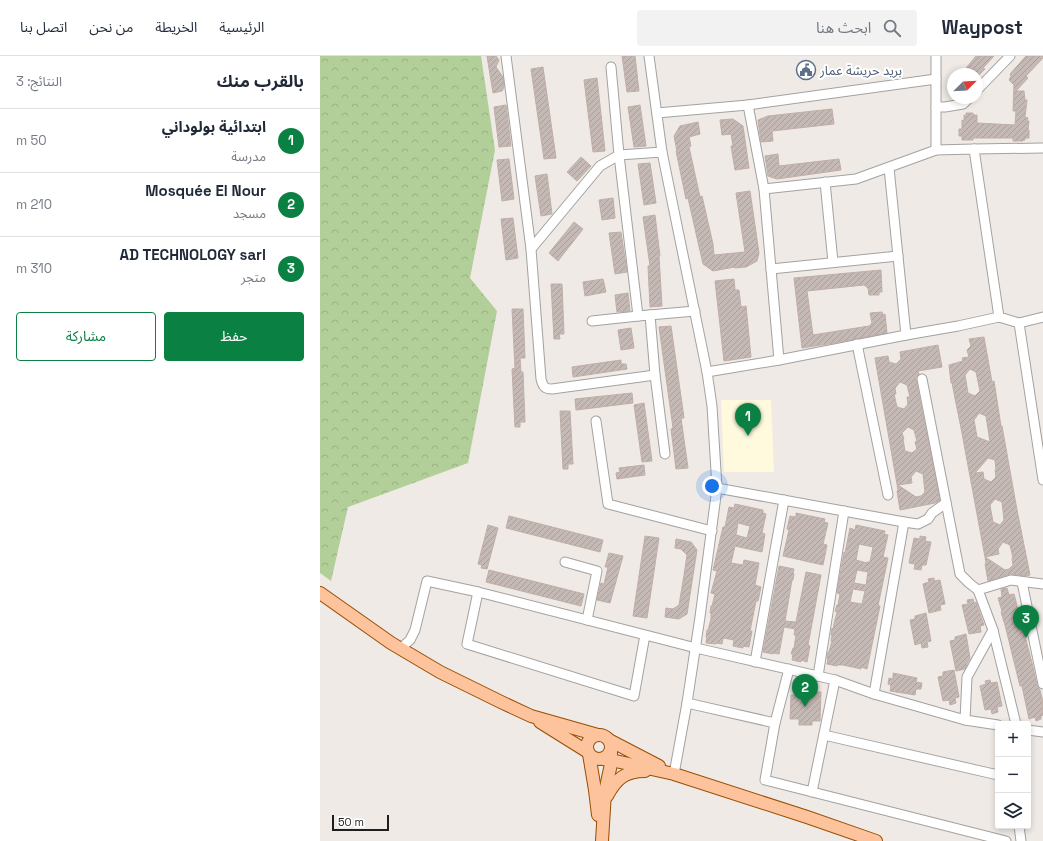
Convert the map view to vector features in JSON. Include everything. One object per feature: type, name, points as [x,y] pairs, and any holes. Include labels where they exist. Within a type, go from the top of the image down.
[{"type":"main road","points":[[320,593],[391,643],[440,672],[531,716],[606,749],[674,774],[876,841]]},
{"type":"main road","points":[[531,716],[596,759],[606,749]]},
{"type":"main road","points":[[601,841],[593,774],[587,744],[591,738],[606,749],[674,774]]},
{"type":"main road","points":[[566,739],[581,755],[593,774]]},
{"type":"main road","points":[[601,841],[605,792],[611,764],[606,749]]},
{"type":"main road","points":[[604,801],[615,783],[625,775],[632,772],[646,771],[674,774]]},
{"type":"street","points":[[506,56],[531,249],[541,379],[543,386],[546,389],[552,389],[655,375]]},
{"type":"street","points":[[649,56],[662,152],[707,372],[712,406],[717,488],[696,648],[674,774]]},
{"type":"street","points":[[936,56],[936,150]]},
{"type":"street","points":[[983,84],[1010,56]]},
{"type":"street","points":[[611,67],[619,155],[638,316]]},
{"type":"street","points":[[657,113],[748,105],[936,79]]},
{"type":"street","points":[[936,107],[963,104]]},
{"type":"street","points":[[748,105],[764,189],[779,360]]},
{"type":"street","points":[[764,189],[856,179],[936,150],[1043,148]]},
{"type":"street","points":[[974,149],[999,317]]},
{"type":"street","points":[[531,249],[600,166],[619,155],[662,152]]},
{"type":"street","points":[[889,168],[906,335]]},
{"type":"street","points":[[825,182],[833,262]]},
{"type":"street","points":[[771,269],[898,256]]},
{"type":"street","points":[[592,321],[695,311]]},
{"type":"street","points":[[650,315],[655,375],[665,454]]},
{"type":"street","points":[[707,372],[779,360],[999,317],[1019,323],[1043,317]]},
{"type":"street","points":[[1019,323],[1043,480]]},
{"type":"street","points":[[857,344],[888,495]]},
{"type":"street","points":[[922,379],[960,574],[978,590],[993,630],[1015,721]]},
{"type":"street","points":[[596,421],[608,504],[712,531]]},
{"type":"street","points":[[717,488],[918,524],[928,519],[932,513],[946,503]]},
{"type":"street","points":[[756,662],[784,500]]},
{"type":"street","points":[[818,676],[844,511]]},
{"type":"street","points":[[874,694],[904,522]]},
{"type":"street","points":[[565,562],[597,571],[587,620]]},
{"type":"street","points":[[978,590],[1011,580],[1043,584]]},
{"type":"street","points":[[401,648],[410,640],[415,630],[427,581],[478,592],[696,648],[835,680],[874,694],[965,720],[995,725]]},
{"type":"street","points":[[1022,582],[1043,684]]},
{"type":"street","points":[[478,592],[467,644],[634,696],[645,635]]},
{"type":"street","points":[[965,720],[967,677],[993,630]]},
{"type":"street","points":[[789,669],[775,724],[765,780],[1006,841]]},
{"type":"street","points":[[812,792],[835,680]]},
{"type":"street","points":[[687,703],[775,724]]},
{"type":"street","points":[[1031,730],[1043,732]]},
{"type":"street","points":[[824,734],[995,774]]},
{"type":"street","points":[[1019,829],[1021,841]]},
{"type":"shaded area","points":[[721,400],[771,400],[774,472],[724,472]]},
{"type":"green space","points":[[320,56],[481,56],[495,150],[470,278],[497,311],[468,463],[348,507],[331,581],[320,573]]},
{"type":"building","points":[[487,56],[496,56],[499,60],[496,67],[503,77],[504,87],[502,91],[493,93]]},
{"type":"building","points":[[622,56],[635,56],[639,91],[627,92]]},
{"type":"building","points":[[976,56],[994,56],[983,68],[966,68]]},
{"type":"building","points":[[1026,56],[1043,56],[1043,58],[1026,76],[1028,78],[1016,91],[1024,91],[1025,100],[1027,100],[1025,117],[1028,118],[1027,121],[1029,121],[1029,138],[1025,138],[1023,141],[1013,141],[1013,138],[973,138],[973,140],[962,140],[962,136],[959,136],[959,129],[962,129],[962,120],[964,121],[964,115],[966,116],[966,113],[973,113],[973,115],[977,115],[977,123],[1015,125],[1016,111],[1013,111],[1014,85],[1009,80],[1011,76],[1010,74]]},
{"type":"building","points":[[543,67],[556,158],[544,159],[531,69]]},
{"type":"building","points":[[597,78],[605,151],[593,152],[584,80]]},
{"type":"building","points":[[506,105],[511,146],[499,147],[494,107]]},
{"type":"building","points":[[640,105],[646,146],[634,147],[628,107]]},
{"type":"building","points":[[832,109],[834,124],[772,131],[773,141],[761,142],[758,120],[768,116]]},
{"type":"building","points":[[733,119],[743,126],[749,168],[735,170],[731,146],[733,146],[731,134],[722,135],[720,120]]},
{"type":"building","points":[[698,122],[700,134],[689,137],[691,146],[689,147],[700,197],[702,196],[713,244],[714,255],[745,252],[736,193],[750,191],[759,253],[757,261],[746,267],[735,267],[713,271],[703,264],[688,198],[686,199],[674,136],[680,126]]},
{"type":"building","points":[[778,154],[779,166],[839,159],[841,170],[777,179],[768,176],[765,156]]},
{"type":"building","points":[[581,157],[591,166],[577,181],[567,172]]},
{"type":"building","points":[[509,159],[514,199],[502,201],[497,160]]},
{"type":"building","points":[[650,163],[656,203],[644,205],[638,164]]},
{"type":"building","points":[[547,174],[552,214],[541,216],[535,176]]},
{"type":"building","points":[[613,198],[615,218],[602,220],[599,200]]},
{"type":"building","points":[[655,215],[660,256],[662,306],[650,307],[648,266],[650,266],[643,217]]},
{"type":"building","points":[[513,218],[518,258],[506,260],[501,219]]},
{"type":"building","points":[[574,222],[583,229],[558,261],[549,253]]},
{"type":"building","points":[[621,232],[627,272],[615,274],[609,233]]},
{"type":"building","points":[[881,270],[882,292],[879,292],[879,295],[869,295],[868,288],[864,285],[807,291],[813,335],[869,326],[872,323],[870,313],[882,312],[883,315],[885,314],[887,333],[802,348],[794,278]]},
{"type":"building","points":[[603,279],[606,292],[585,296],[583,282]]},
{"type":"building","points":[[734,279],[735,290],[739,290],[741,307],[746,306],[751,357],[724,361],[715,281]]},
{"type":"building","points":[[551,284],[562,284],[564,334],[559,334],[560,339],[554,339]]},
{"type":"building","points":[[628,293],[630,311],[617,312],[615,295]]},
{"type":"building","points":[[512,309],[523,309],[525,358],[520,358],[521,372],[523,372],[525,422],[520,422],[520,427],[515,427],[512,369],[515,368]]},
{"type":"building","points":[[671,326],[684,418],[681,418],[688,468],[676,469],[671,429],[673,428],[659,327]]},
{"type":"building","points":[[631,328],[634,348],[621,350],[618,330]]},
{"type":"building","points":[[984,337],[992,382],[994,381],[1001,426],[1030,575],[1026,576],[1010,574],[988,581],[985,557],[951,383],[949,365],[963,361],[962,358],[969,357],[967,350],[971,346],[969,339]],"holes":[[[970,369],[976,372],[980,391],[975,396],[968,393],[965,375]],[[979,413],[986,416],[990,442],[977,437],[974,420]],[[988,458],[995,460],[996,477],[991,482],[984,479],[983,472],[975,473]],[[995,499],[1002,502],[1004,520],[1000,525],[993,522],[990,505]],[[1003,542],[1010,545],[1013,565],[1009,569],[1005,570],[985,557],[999,554],[998,549]]]},
{"type":"building","points":[[938,345],[942,367],[918,371],[919,374],[916,377],[940,500],[935,503],[900,510],[898,490],[875,358],[888,356],[889,362],[896,364],[901,359],[900,352]],"holes":[[[900,382],[907,385],[910,397],[907,397],[908,404],[904,409],[897,407],[894,394],[896,394],[895,388]],[[908,427],[914,430],[917,441],[915,442],[917,449],[912,453],[905,451],[902,433]],[[916,471],[923,474],[925,492],[921,496],[916,497],[898,485],[912,483],[911,477]]]},
{"type":"building","points":[[621,360],[621,364],[626,364],[627,369],[573,377],[572,367]]},
{"type":"building","points":[[632,393],[633,403],[576,410],[575,399]]},
{"type":"building","points":[[644,403],[652,461],[642,462],[634,405]]},
{"type":"building","points":[[560,411],[570,411],[573,464],[568,464],[568,469],[563,469]]},
{"type":"building","points":[[644,465],[645,475],[617,479],[616,473],[620,472],[619,468]]},
{"type":"building","points":[[735,504],[763,510],[763,513],[766,514],[762,533],[765,534],[762,552],[735,546],[731,563],[743,565],[744,560],[759,563],[755,585],[761,587],[758,601],[756,601],[750,631],[752,631],[749,647],[743,646],[743,648],[733,646],[734,640],[723,638],[722,644],[706,643],[707,630],[711,619],[711,606],[715,594],[711,593],[717,571],[713,570],[729,507],[734,508]],"holes":[[[738,523],[750,526],[747,538],[736,535]]]},
{"type":"building","points":[[796,513],[825,519],[824,522],[828,523],[823,544],[827,545],[823,565],[783,556],[789,530],[787,529],[790,516],[796,517]]},
{"type":"building","points":[[509,516],[603,540],[600,552],[506,528]]},
{"type":"building","points":[[488,525],[498,528],[487,569],[481,568],[482,565],[478,564]]},
{"type":"building","points":[[856,525],[885,531],[884,534],[888,535],[883,557],[888,558],[867,669],[861,667],[861,669],[843,665],[837,666],[827,664],[828,652],[832,641],[832,628],[833,629],[837,612],[835,611],[840,594],[837,593],[844,552],[845,553],[850,528],[855,530]],"holes":[[[859,544],[873,547],[870,562],[867,563],[856,560]],[[857,570],[868,572],[866,585],[854,583]],[[853,589],[865,591],[862,604],[850,602]]]},
{"type":"building","points":[[645,536],[659,538],[647,618],[633,616]]},
{"type":"building","points":[[920,536],[926,537],[925,541],[931,542],[926,565],[922,565],[921,570],[914,569],[915,564],[909,563],[914,538],[920,539]]},
{"type":"building","points":[[676,539],[691,542],[697,550],[687,614],[679,619],[665,617],[666,608],[673,609],[679,605],[687,555],[681,549],[675,548]]},
{"type":"building","points":[[609,553],[623,556],[610,603],[597,600],[601,583],[604,584],[608,567],[605,567]]},
{"type":"building","points":[[779,566],[794,569],[785,621],[796,622],[806,572],[821,575],[808,645],[810,646],[807,662],[792,660],[793,654],[791,654],[794,648],[796,635],[794,635],[795,629],[784,627],[779,654],[763,652]]},
{"type":"building","points":[[489,570],[584,594],[581,606],[486,582]]},
{"type":"building","points":[[934,578],[934,581],[940,580],[945,604],[940,605],[941,610],[929,613],[923,584],[929,582],[928,579]]},
{"type":"building","points":[[1007,588],[1009,595],[1014,594],[1037,685],[1043,702],[1043,715],[1041,716],[1041,719],[1036,721],[1035,717],[1029,719],[1022,686],[1020,686],[1001,612],[998,598],[1002,597],[1001,589]]},
{"type":"building","points":[[973,599],[974,603],[976,602],[984,625],[980,626],[981,632],[969,634],[962,605],[968,604],[967,600]]},
{"type":"building","points":[[926,613],[931,641],[927,642],[928,647],[922,648],[921,643],[915,645],[910,620],[915,619],[915,616]]},
{"type":"building","points":[[966,634],[970,658],[965,669],[956,671],[950,641],[955,640],[955,637]]},
{"type":"building","points":[[954,670],[959,697],[955,698],[956,703],[950,705],[949,700],[943,701],[938,677],[943,676],[943,672]]},
{"type":"building","points":[[893,673],[917,678],[916,682],[922,683],[921,689],[916,689],[915,695],[890,691],[891,685],[888,684],[889,678],[893,679]]},
{"type":"building","points":[[990,680],[991,683],[997,682],[1002,706],[997,707],[998,712],[992,714],[991,709],[985,710],[980,686],[986,684],[985,681]]},
{"type":"building","points":[[799,687],[813,687],[813,692],[821,692],[820,721],[812,721],[812,725],[799,725],[799,719],[790,719],[791,695],[799,695]]},
{"type":"place","name":"بريد حريشة عمار","points":[[806,70]]},
{"type":"place","name":"ابتدائية بولوداني","points":[[748,436]]},
{"type":"place","name":"AD TECHNOLOGY sarl","points":[[1026,638]]},
{"type":"place","name":"Mosquée El Nour","points":[[805,707]]}]
